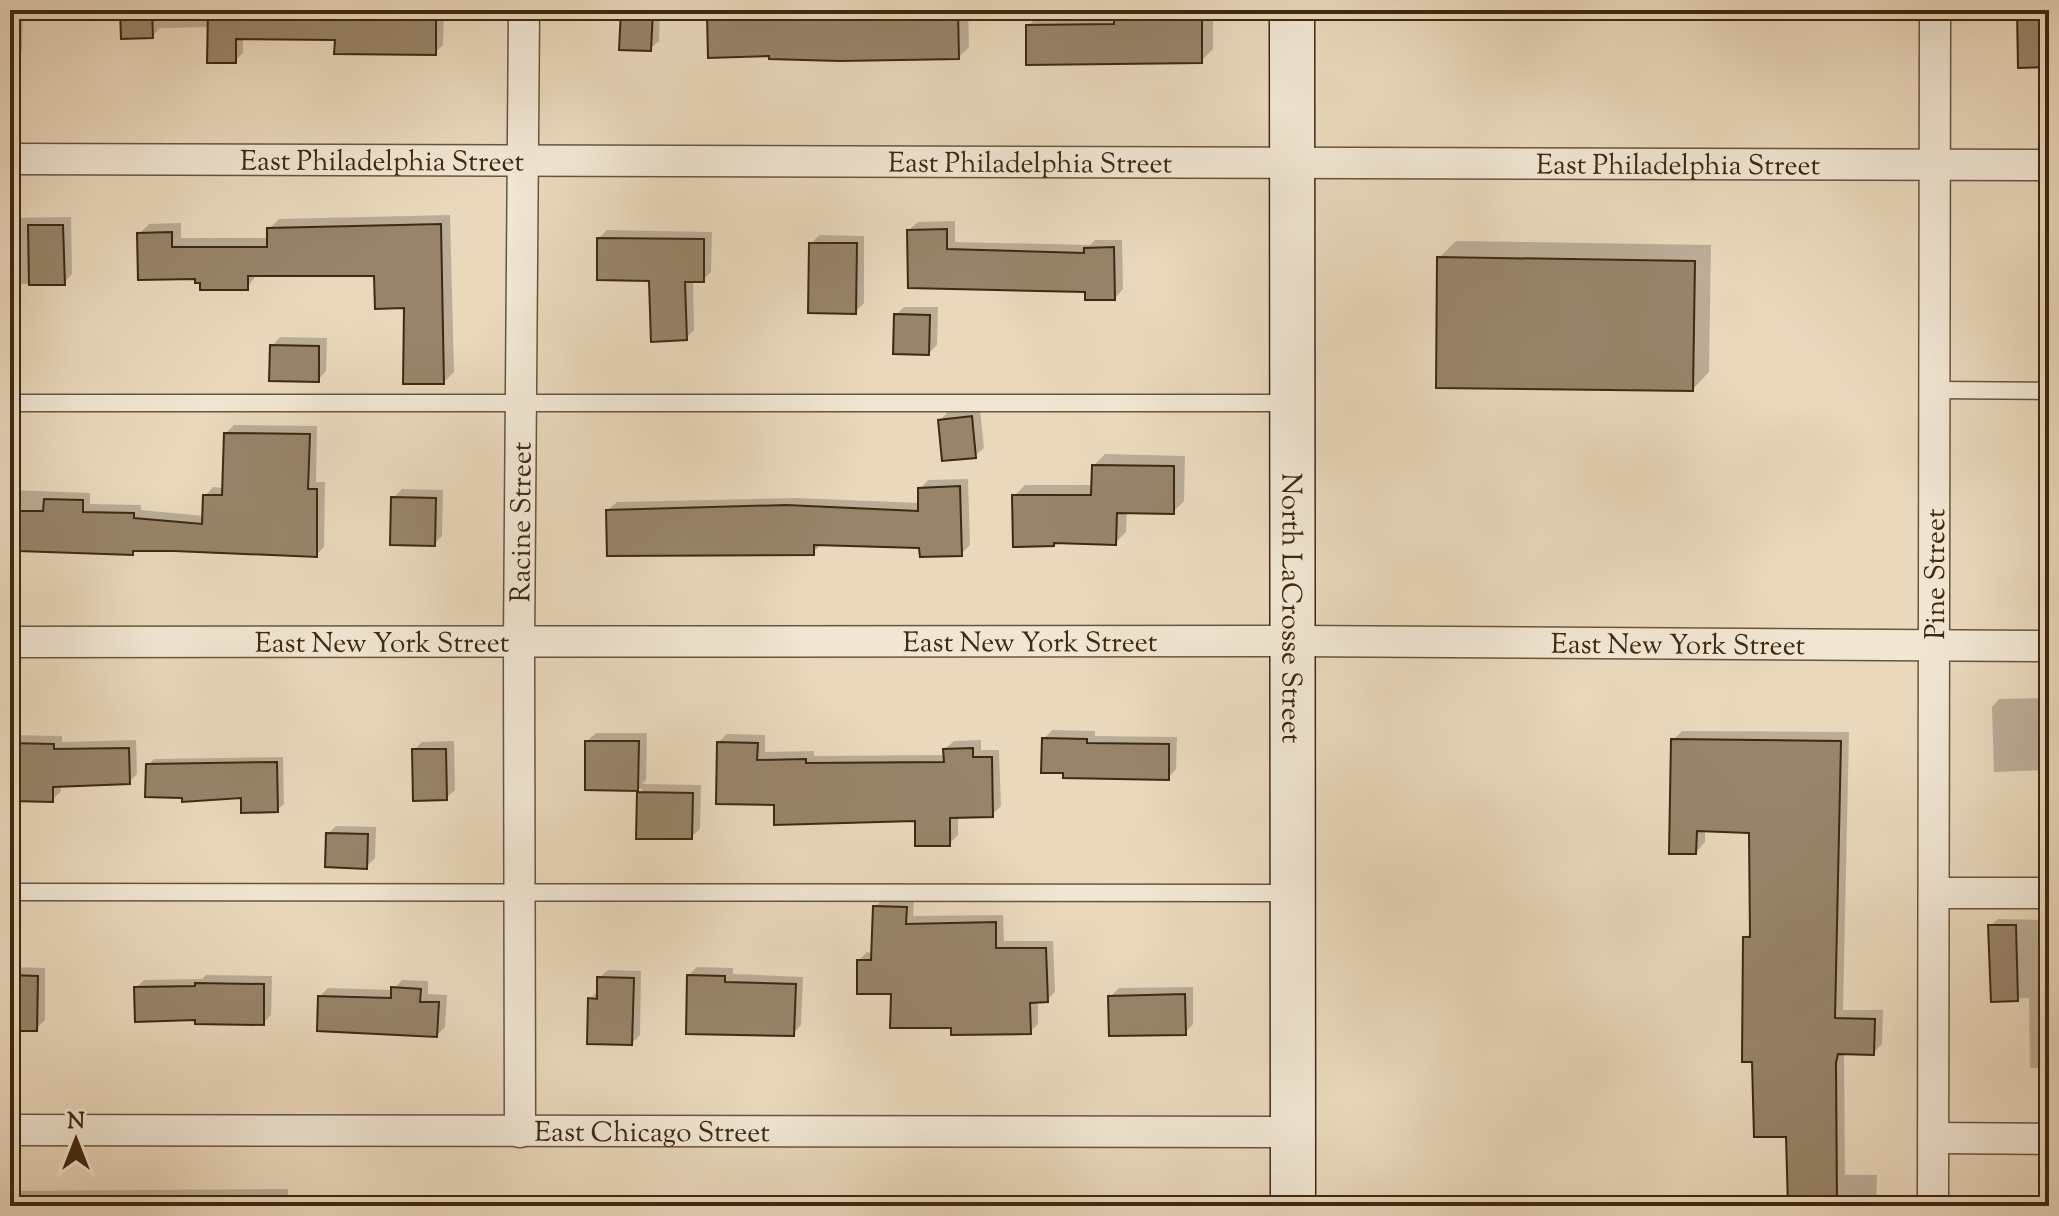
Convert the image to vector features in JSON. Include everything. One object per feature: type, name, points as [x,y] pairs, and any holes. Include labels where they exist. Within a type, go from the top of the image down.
[{"type":"main road","name":"North LaCrosse Street","points":[[1292,10],[1293,1206]]},
{"type":"street","name":"Racine Street","points":[[520,1132],[519,642],[524,10]]},
{"type":"street","name":"Pine Street","points":[[1933,1206],[1935,10]]},
{"type":"street","name":"East Philadelphia Street","points":[[10,159],[2049,165]]},
{"type":"street","name":"East New York Street","points":[[10,642],[1293,641],[2049,646]]},
{"type":"street","points":[[1934,893],[2049,893]]},
{"type":"street","name":"East Chicago Street","points":[[10,1130],[1293,1132]]},
{"type":"street","points":[[1934,1138],[2049,1139]]},
{"type":"lane","points":[[2048,443],[2049,353]]},
{"type":"lane","points":[[1935,390],[2049,391]]},
{"type":"lane","points":[[10,403],[1292,403]]},
{"type":"lane","points":[[10,892],[1293,893]]},
{"type":"building","points":[[120,10],[152,10],[153,38],[121,39]]},
{"type":"building","points":[[208,10],[436,10],[436,55],[334,54],[335,40],[236,39],[236,63],[207,63]]},
{"type":"building","points":[[621,10],[653,10],[651,51],[619,50]]},
{"type":"building","points":[[769,10],[958,10],[959,59],[840,61],[769,59],[769,56],[708,58],[707,15]]},
{"type":"building","points":[[1114,10],[1202,10],[1202,63],[1026,65],[1026,25],[1114,24]]},
{"type":"building","points":[[2017,10],[2049,10],[2049,67],[2018,68]]},
{"type":"building","points":[[441,224],[444,384],[403,384],[404,308],[375,309],[374,276],[248,276],[248,290],[200,290],[200,283],[195,283],[195,279],[138,280],[137,233],[172,232],[172,247],[267,247],[267,228]]},
{"type":"building","points":[[28,225],[63,225],[65,285],[29,285]]},
{"type":"building","points":[[947,229],[947,249],[1084,253],[1084,248],[1114,247],[1115,300],[1085,300],[1085,292],[908,288],[907,230]]},
{"type":"building","points":[[597,238],[704,239],[704,282],[685,282],[687,340],[651,342],[649,281],[597,280]]},
{"type":"building","points":[[809,243],[857,243],[856,314],[808,313]]},
{"type":"building","points":[[1437,257],[1695,261],[1693,391],[1436,388]]},
{"type":"building","points":[[894,314],[930,315],[929,355],[893,354]]},
{"type":"building","points":[[270,345],[319,346],[319,382],[269,381]]},
{"type":"building","points":[[972,416],[976,458],[942,461],[938,420]]},
{"type":"building","points":[[224,433],[310,434],[308,489],[317,489],[317,557],[174,551],[133,551],[133,555],[18,551],[19,511],[43,511],[44,499],[83,500],[83,512],[134,513],[134,518],[202,524],[203,495],[222,495]]},
{"type":"building","points":[[1092,465],[1174,466],[1174,514],[1117,513],[1116,545],[1054,543],[1054,546],[1013,547],[1012,495],[1091,495]]},
{"type":"building","points":[[960,486],[962,556],[920,557],[919,548],[814,545],[814,555],[607,556],[606,510],[786,505],[918,511],[918,488]]},
{"type":"building","points":[[391,497],[436,498],[435,546],[390,545]]},
{"type":"building","points":[[1042,738],[1087,739],[1087,743],[1169,744],[1169,780],[1063,778],[1063,773],[1041,773]]},
{"type":"building","points":[[1671,739],[1841,741],[1835,1018],[1875,1019],[1874,1055],[1838,1054],[1836,1063],[1837,1206],[1788,1206],[1786,1137],[1754,1137],[1752,1062],[1742,1062],[1743,937],[1750,937],[1749,833],[1697,831],[1696,854],[1669,854]]},
{"type":"building","points":[[585,741],[639,741],[638,791],[585,790]]},
{"type":"building","points":[[717,742],[758,743],[757,760],[806,759],[806,763],[944,762],[943,749],[973,748],[973,757],[992,757],[993,817],[950,818],[950,846],[915,846],[915,821],[774,825],[774,805],[716,804]]},
{"type":"building","points":[[10,743],[54,744],[54,749],[129,748],[130,784],[53,787],[53,802],[10,801]]},
{"type":"building","points":[[412,749],[446,749],[447,800],[413,801]]},
{"type":"building","points":[[277,762],[278,812],[241,813],[241,798],[182,802],[182,798],[145,797],[146,764]]},
{"type":"building","points":[[637,792],[693,793],[692,839],[636,839]]},
{"type":"building","points":[[326,833],[368,834],[367,869],[325,867]]},
{"type":"building","points":[[873,906],[907,907],[906,924],[996,922],[996,948],[1046,948],[1048,1002],[1030,1003],[1031,1034],[951,1035],[951,1028],[890,1028],[891,994],[857,994],[857,960],[871,960]]},
{"type":"building","points":[[1988,925],[2016,925],[2018,1001],[1991,1002]]},
{"type":"building","points":[[10,975],[38,976],[37,1031],[10,1031]]},
{"type":"building","points":[[687,975],[725,976],[725,982],[796,984],[794,1036],[686,1034]]},
{"type":"building","points":[[597,977],[634,978],[632,1045],[587,1044],[588,998],[597,999]]},
{"type":"building","points":[[195,983],[264,984],[264,1025],[195,1024],[195,1020],[135,1022],[134,987],[195,986]]},
{"type":"building","points":[[391,987],[421,989],[420,1002],[439,1002],[437,1037],[317,1031],[318,996],[391,998]]},
{"type":"building","points":[[1185,994],[1186,1035],[1109,1036],[1108,996]]}]
